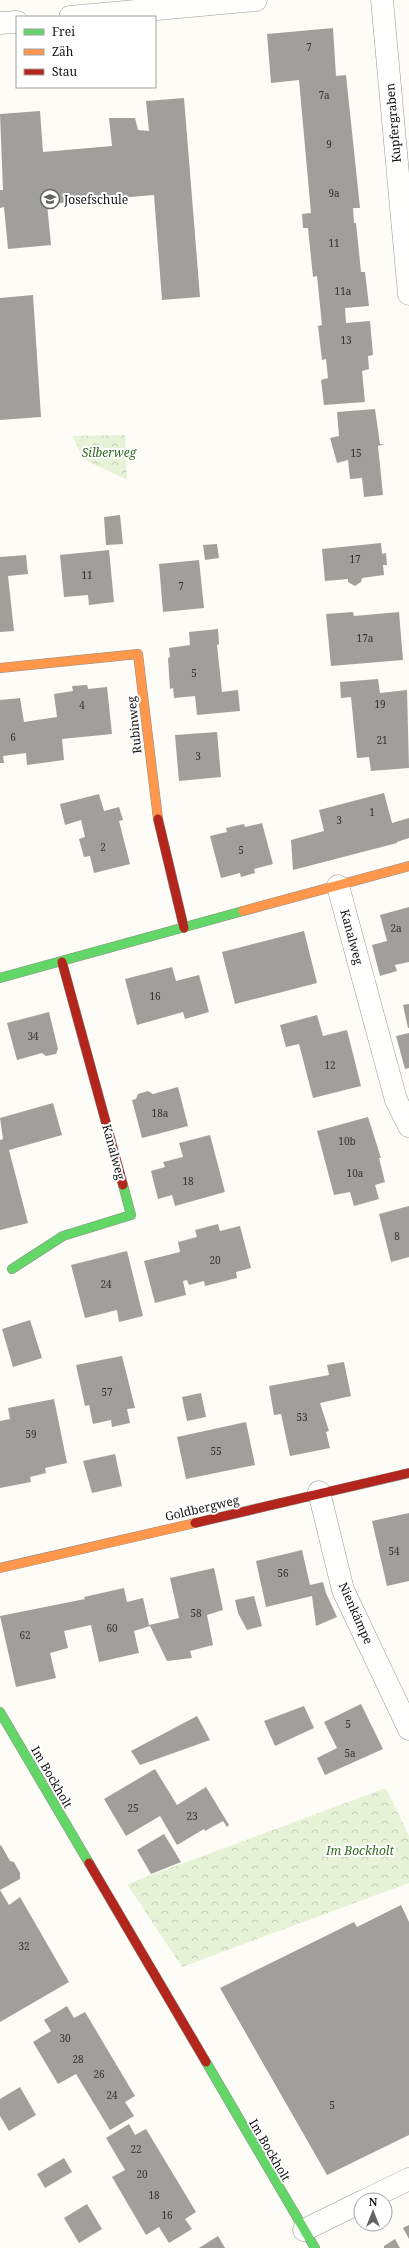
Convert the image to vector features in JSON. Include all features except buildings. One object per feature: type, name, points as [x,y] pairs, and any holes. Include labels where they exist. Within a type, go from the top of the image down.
[{"type":"street","points":[[81,16],[256,0]]},
{"type":"street","name":"Kupfergraben","points":[[382,0],[409,294]]},
{"type":"street","points":[[0,23],[16,22]]},
{"type":"street","name":"Rubinweg","points":[[0,668],[138,654],[155,808],[184,928]]},
{"type":"street","points":[[0,978],[409,866]]},
{"type":"street","name":"Kanalweg","points":[[338,886],[396,1100],[409,1126]]},
{"type":"street","name":"Kanalweg","points":[[12,1269],[63,1236],[131,1215],[62,962]]},
{"type":"street","name":"Goldbergweg","points":[[0,1568],[320,1492],[409,1473]]},
{"type":"street","name":"Nienkämpe","points":[[320,1492],[343,1590],[409,1729]]},
{"type":"street","name":"Im Bockholt","points":[[0,1712],[309,2239]]},
{"type":"street","points":[[382,2192],[409,2179]]},
{"type":"street","points":[[309,2239],[353,2208]]},
{"type":"green space","name":"Silberweg","points":[[125,435],[127,480],[83,459],[73,436]]},
{"type":"green space","name":"Im Bockholt","points":[[386,1788],[409,1836],[409,1883],[182,1967],[127,1884]]},
{"type":"traffic: fast","points":[[0,978],[243,911]]},
{"type":"traffic: fast","points":[[12,1269],[63,1236],[131,1215],[123,1185]]},
{"type":"traffic: fast","points":[[0,1712],[89,1863]]},
{"type":"traffic: fast","points":[[206,2062],[315,2248]]},
{"type":"traffic: slow","points":[[0,668],[138,654],[158,819]]},
{"type":"traffic: slow","points":[[243,911],[409,866]]},
{"type":"traffic: slow","points":[[0,1568],[195,1523]]},
{"type":"traffic: jam","points":[[158,819],[184,928]]},
{"type":"traffic: jam","points":[[62,962],[123,1185]]},
{"type":"traffic: jam","points":[[195,1523],[409,1473]]},
{"type":"traffic: jam","points":[[89,1863],[206,2062]]},
{"type":"place","name":"Josefschule","points":[[50,199]]}]
